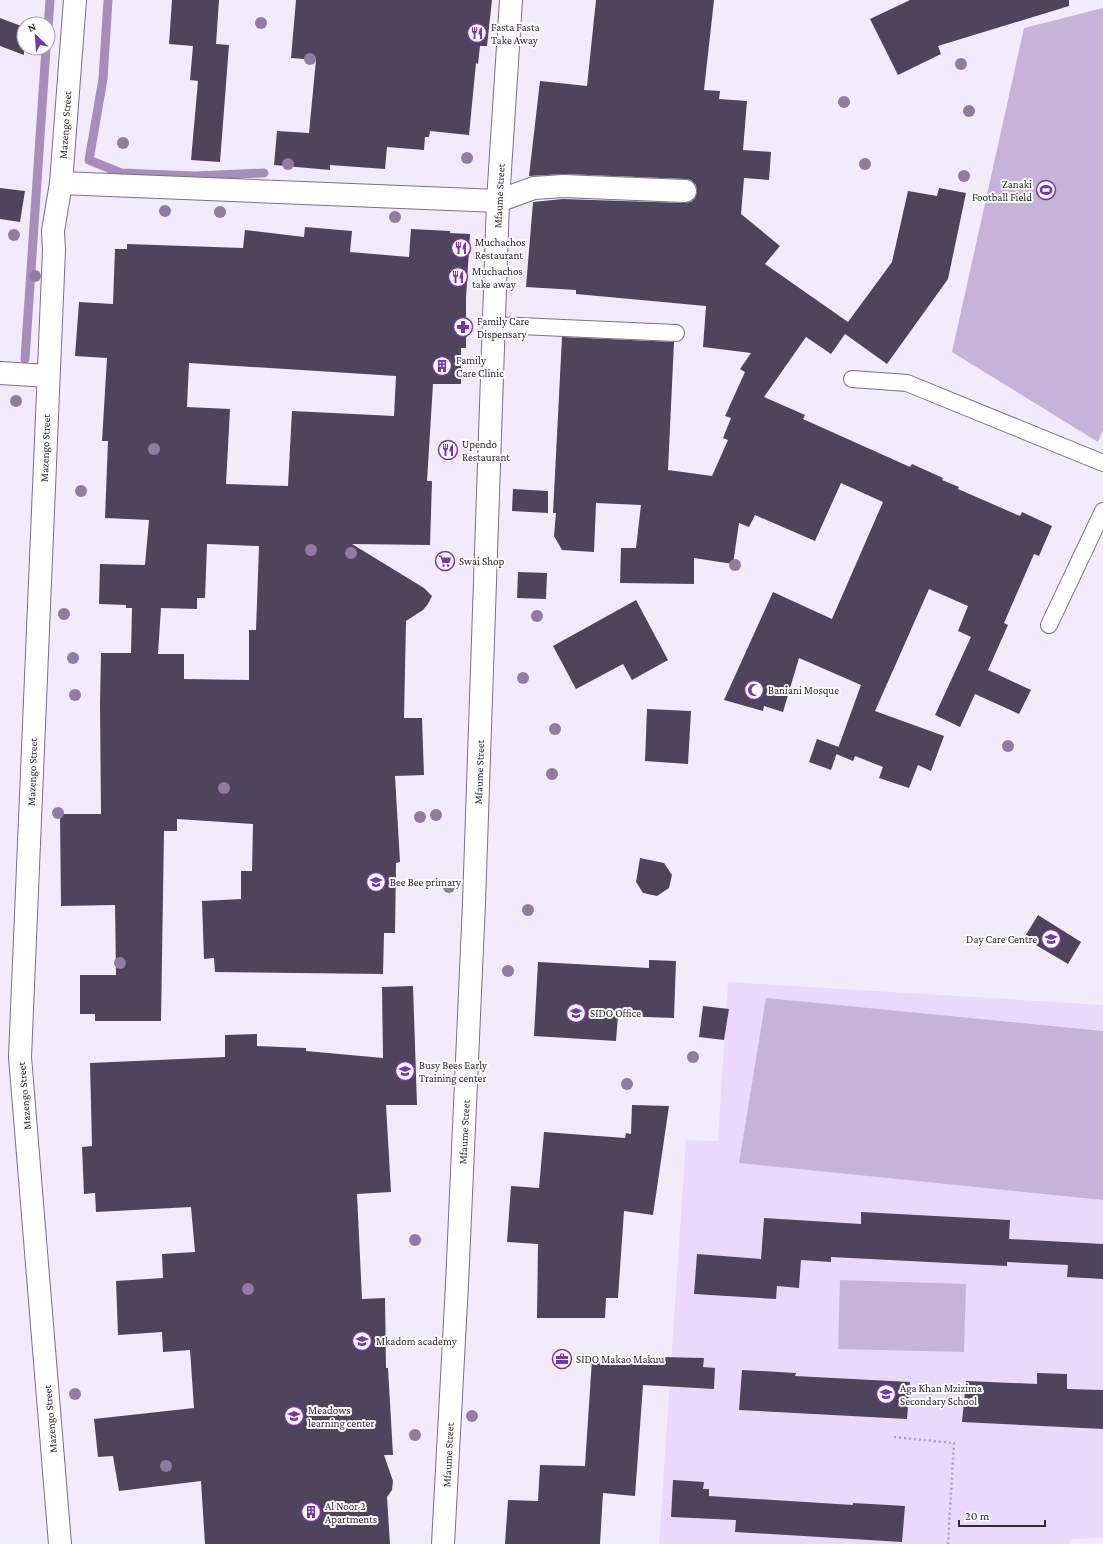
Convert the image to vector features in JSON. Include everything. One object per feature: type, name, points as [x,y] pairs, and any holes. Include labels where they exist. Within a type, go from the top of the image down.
[{"type":"street","name":"Mazengo Street","points":[[60,1544],[20,1057],[54,250],[53,231],[61,183],[75,0]]},
{"type":"street","name":"Mfaume Street","points":[[443,1544],[474,902],[498,201],[511,0]]},
{"type":"street","points":[[61,183],[498,201],[534,188],[563,186],[685,191]]},
{"type":"street","points":[[0,373],[48,376]]},
{"type":"lane","points":[[494,325],[676,333]]},
{"type":"lane","points":[[852,379],[907,383],[1103,462]]},
{"type":"lane","points":[[1049,625],[1103,511]]},
{"type":"path","points":[[894,1437],[954,1443],[948,1544]]},
{"type":"shaded area","name":"Zanaki Football Field","points":[[1103,8],[1103,430],[1098,442],[952,352],[1024,28]]},
{"type":"shaded area","name":"Aga Khan Mzizima Secondary School","points":[[728,982],[1103,1005],[1103,1538],[1072,1539],[1068,1544],[659,1544],[686,1140],[718,1141]]},
{"type":"shaded area","points":[[766,998],[1103,1031],[1103,1200],[739,1163]]},
{"type":"shaded area","points":[[840,1280],[966,1284],[964,1352],[838,1349]]},
{"type":"building","points":[[172,0],[219,0],[216,44],[229,45],[220,162],[191,160],[198,81],[190,80],[193,46],[169,44]]},
{"type":"building","points":[[296,0],[492,0],[487,46],[480,46],[478,64],[476,63],[469,135],[430,131],[429,137],[425,137],[424,150],[387,147],[385,169],[330,165],[330,170],[274,165],[277,131],[309,133],[316,60],[291,58]]},
{"type":"building","points":[[596,0],[714,0],[704,90],[720,91],[719,99],[747,101],[743,150],[771,152],[769,180],[744,178],[741,214],[780,246],[765,264],[848,322],[892,262],[908,191],[937,196],[939,188],[966,193],[948,279],[887,364],[845,334],[831,354],[806,337],[764,397],[805,415],[803,419],[910,467],[912,464],[943,478],[942,480],[959,487],[958,489],[1020,516],[1022,512],[1052,526],[1039,556],[1034,554],[1004,623],[1008,625],[988,670],[1031,690],[1019,714],[975,694],[960,727],[935,715],[971,637],[958,631],[968,606],[929,589],[875,711],[944,736],[931,771],[918,765],[909,788],[879,778],[883,767],[855,756],[853,761],[836,754],[861,685],[799,658],[783,712],[764,706],[763,711],[724,700],[773,592],[832,619],[883,502],[841,483],[815,541],[755,515],[749,527],[739,523],[733,564],[694,558],[694,584],[620,583],[621,548],[636,548],[641,505],[596,503],[594,552],[562,550],[554,536],[556,513],[553,513],[562,337],[674,342],[668,470],[712,476],[728,440],[723,438],[731,418],[725,416],[745,372],[740,369],[751,353],[703,347],[706,306],[576,294],[576,290],[526,287],[533,202],[563,199],[684,203],[691,202],[695,198],[697,192],[696,185],[691,180],[686,179],[564,174],[529,176],[540,81],[587,86]]},
{"type":"building","points":[[910,0],[1069,0],[1069,6],[938,46],[941,54],[898,75],[870,19]]},
{"type":"building","points":[[0,18],[16,24],[16,52],[0,46]]},
{"type":"building","points":[[0,188],[25,191],[20,222],[0,219]]},
{"type":"building","points":[[305,227],[352,231],[350,252],[409,257],[411,229],[450,231],[450,233],[470,234],[466,298],[466,348],[461,348],[461,384],[433,384],[427,481],[432,481],[430,545],[352,544],[424,588],[432,596],[423,610],[406,621],[404,718],[422,718],[424,775],[395,776],[400,862],[396,863],[395,933],[384,933],[383,974],[215,972],[214,958],[204,959],[202,901],[241,899],[241,871],[252,871],[253,824],[177,819],[177,831],[164,831],[161,1021],[95,1021],[95,1014],[80,1014],[80,975],[116,975],[115,905],[61,906],[60,814],[101,814],[101,653],[131,653],[132,608],[126,608],[126,605],[99,604],[100,564],[145,565],[149,520],[105,518],[108,441],[102,441],[107,358],[75,356],[79,302],[113,304],[115,249],[127,249],[127,244],[243,248],[245,230],[304,237]],"holes":[[[189,363],[396,376],[394,416],[292,411],[288,486],[226,484],[230,409],[187,407]],[[207,544],[259,546],[256,630],[249,630],[249,680],[184,679],[184,654],[158,654],[161,608],[197,609],[197,598],[205,598]]]},
{"type":"building","points":[[513,489],[548,491],[548,513],[512,511]]},
{"type":"building","points":[[518,572],[547,573],[546,599],[517,598]]},
{"type":"building","points":[[636,600],[668,660],[632,680],[623,664],[576,689],[553,646]]},
{"type":"building","points":[[647,709],[691,711],[688,764],[645,761]]},
{"type":"building","points":[[817,739],[839,747],[831,770],[809,762]]},
{"type":"building","points":[[640,858],[664,863],[672,875],[669,888],[657,896],[643,893],[636,882]]},
{"type":"building","points":[[1038,915],[1081,942],[1068,964],[1024,938]]},
{"type":"building","points":[[649,960],[676,961],[674,1018],[618,1016],[616,1041],[534,1036],[538,962],[649,968]]},
{"type":"building","points":[[413,986],[417,1105],[386,1105],[391,1192],[357,1194],[362,1299],[385,1298],[386,1368],[388,1368],[393,1455],[384,1455],[393,1481],[392,1490],[387,1497],[390,1544],[205,1544],[201,1481],[119,1491],[113,1456],[98,1457],[94,1419],[194,1408],[190,1350],[163,1352],[162,1332],[118,1335],[116,1281],[163,1278],[162,1254],[195,1252],[191,1207],[96,1212],[95,1193],[84,1194],[82,1147],[92,1146],[90,1063],[225,1057],[225,1035],[257,1034],[257,1046],[306,1048],[306,1051],[383,1058],[382,987]]},
{"type":"building","points":[[703,1006],[729,1009],[724,1040],[699,1037]]},
{"type":"building","points":[[632,1105],[669,1106],[653,1215],[624,1211],[618,1298],[606,1298],[605,1318],[537,1318],[538,1244],[507,1242],[511,1186],[539,1188],[544,1132],[625,1138],[626,1133],[631,1134]]},
{"type":"building","points":[[861,1212],[1010,1220],[1009,1239],[1103,1244],[1103,1279],[1067,1277],[1068,1265],[1007,1262],[1007,1266],[831,1257],[831,1262],[801,1260],[799,1288],[777,1286],[776,1299],[694,1294],[697,1254],[761,1259],[764,1218],[861,1224]]},
{"type":"building","points":[[662,1357],[704,1358],[703,1367],[715,1368],[714,1389],[643,1385],[635,1496],[603,1493],[600,1544],[505,1544],[508,1500],[538,1501],[540,1465],[585,1466],[592,1359],[662,1364]]},
{"type":"building","points":[[742,1370],[796,1373],[795,1376],[910,1382],[907,1419],[739,1410]]},
{"type":"building","points":[[1037,1373],[1067,1374],[1067,1389],[1103,1390],[1103,1429],[962,1422],[966,1381],[1037,1384]]},
{"type":"building","points":[[673,1480],[704,1482],[703,1489],[709,1489],[709,1496],[853,1505],[853,1503],[905,1506],[902,1542],[735,1532],[736,1520],[671,1517]]},
{"type":"waterway","points":[[49,16],[50,0]]},
{"type":"waterway","points":[[108,0],[103,79],[89,160],[121,173],[195,176],[264,173]]},
{"type":"waterway","points":[[25,359],[45,56]]},
{"type":"place","name":"Fasta Fasta Take Away","points":[[477,33]]},
{"type":"place","name":"Zanaki Football Field","points":[[1046,190]]},
{"type":"place","name":"Muchachos Restaurant","points":[[461,248]]},
{"type":"place","name":"Muchachos take away","points":[[458,277]]},
{"type":"place","name":"Family Care Dispensary","points":[[463,327]]},
{"type":"place","name":"Family Care Clinic","points":[[442,366]]},
{"type":"place","name":"Upendo Restaurant","points":[[448,450]]},
{"type":"place","name":"Swai Shop","points":[[445,561]]},
{"type":"place","name":"Baniani Mosque","points":[[754,690]]},
{"type":"place","name":"Bee Bee primary","points":[[376,882]]},
{"type":"place","name":"Day Care Centre","points":[[1051,939]]},
{"type":"place","name":"SIDO Office","points":[[576,1013]]},
{"type":"place","name":"Busy Bees Early Training center","points":[[405,1071]]},
{"type":"place","name":"Mkadom academy","points":[[362,1341]]},
{"type":"place","name":"SIDO Makao Makuu","points":[[562,1359]]},
{"type":"place","name":"Aga Khan Mzizima Secondary School","points":[[886,1394]]},
{"type":"place","name":"Meadows learning center","points":[[294,1416]]},
{"type":"place","name":"Al Noor 2 Apartments","points":[[311,1512]]}]
